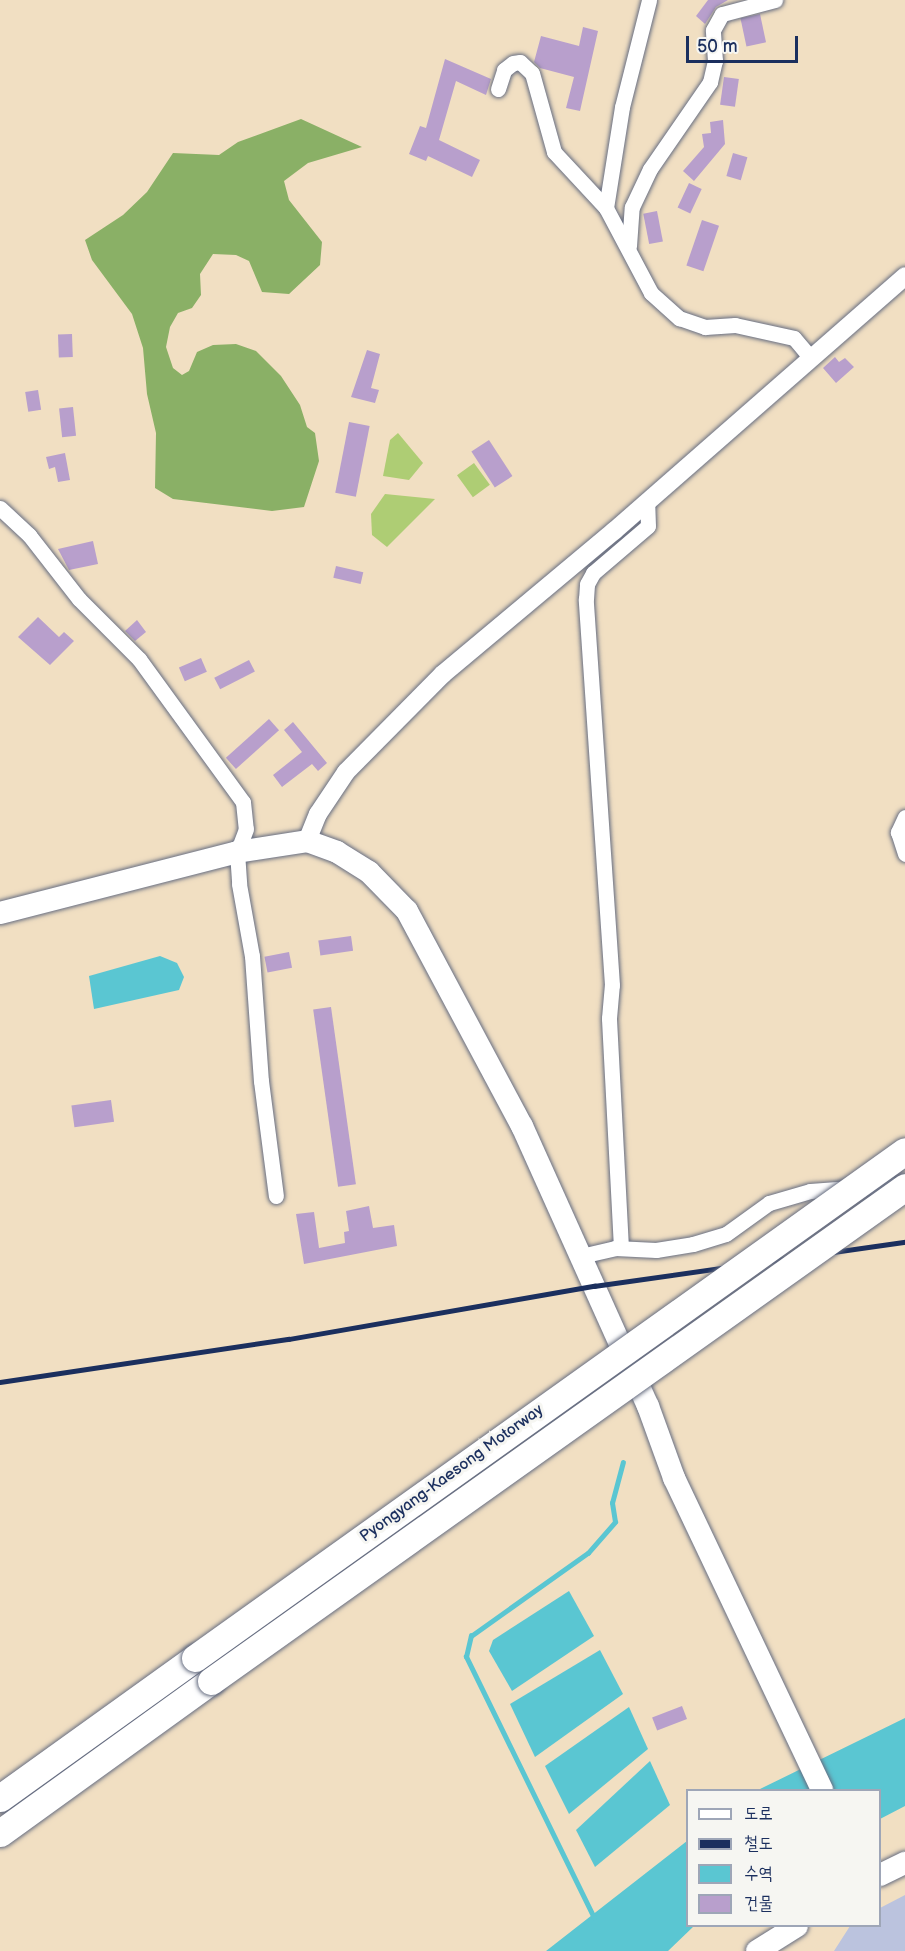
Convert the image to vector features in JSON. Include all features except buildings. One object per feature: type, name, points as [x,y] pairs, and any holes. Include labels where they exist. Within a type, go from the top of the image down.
[{"type":"highway","name":"Pyongyang-Kaesong Motorway","points":[[0,1798],[905,1151]]},
{"type":"highway","name":"Pyongyang-Kaesong Motorway","points":[[0,1833],[905,1185]]},
{"type":"main road","points":[[0,913],[237,852],[307,842],[337,852],[369,873],[407,911],[522,1126],[648,1406],[674,1478],[821,1789]]},
{"type":"main road","points":[[881,1874],[905,1863]]},
{"type":"main road","points":[[757,1951],[795,1927]]},
{"type":"street","points":[[606,208],[621,107],[649,0]]},
{"type":"street","points":[[629,246],[632,207],[650,169],[710,82],[715,61],[713,30],[722,14],[775,0]]},
{"type":"street","points":[[498,89],[504,70],[513,63],[520,62],[532,73],[554,152],[606,208],[629,246],[651,293],[679,318],[705,327],[735,325],[794,338],[810,357]]},
{"type":"street","points":[[307,842],[318,814],[346,772],[442,674],[647,503],[810,357],[905,276]]},
{"type":"street","points":[[621,1248],[609,1018],[612,985],[586,599],[587,584],[593,573],[648,526],[647,503]]},
{"type":"street","points":[[0,508],[29,535],[79,599],[139,659],[212,756],[243,802],[246,829],[237,852],[276,1196]]},
{"type":"street","points":[[905,817],[898,832],[905,854]]},
{"type":"street","points":[[581,1256],[621,1248],[656,1250],[693,1244],[726,1234],[769,1203],[810,1191],[905,1185]]},
{"type":"shaded area","points":[[905,1895],[905,1951],[834,1951],[849,1927],[881,1927],[881,1907]]},
{"type":"green space","points":[[301,119],[362,147],[308,163],[284,181],[289,200],[322,242],[320,265],[289,294],[262,292],[249,261],[236,255],[213,254],[200,274],[201,295],[192,308],[178,313],[170,327],[166,347],[173,368],[182,375],[189,371],[197,352],[213,345],[236,344],[256,351],[281,376],[300,405],[307,427],[315,433],[319,461],[304,507],[272,511],[173,499],[155,488],[156,433],[147,394],[143,348],[132,314],[92,260],[85,240],[123,215],[147,192],[173,153],[219,155],[238,142]]},
{"type":"green space","points":[[398,433],[423,463],[409,480],[383,476],[390,440]]},
{"type":"green space","points":[[474,463],[490,485],[473,497],[457,475]]},
{"type":"green space","points":[[385,494],[435,499],[387,547],[372,535],[371,514]]},
{"type":"water","points":[[160,956],[177,963],[184,977],[179,990],[94,1009],[89,976]]},
{"type":"water","points":[[569,1591],[594,1636],[512,1691],[489,1651],[493,1640]]},
{"type":"water","points":[[600,1650],[623,1694],[535,1757],[510,1704]]},
{"type":"water","points":[[629,1707],[648,1749],[569,1814],[545,1766]]},
{"type":"water","points":[[905,1718],[905,1806],[881,1818],[881,1789],[760,1789]]},
{"type":"water","points":[[650,1761],[670,1805],[595,1867],[576,1830]]},
{"type":"water","points":[[686,1842],[686,1927],[693,1927],[668,1951],[546,1951]]},
{"type":"waterway","points":[[594,1918],[466,1657],[471,1636],[588,1553],[615,1522],[612,1503],[623,1462]]},
{"type":"railway","points":[[0,1382],[289,1339],[594,1286],[905,1242]]}]
